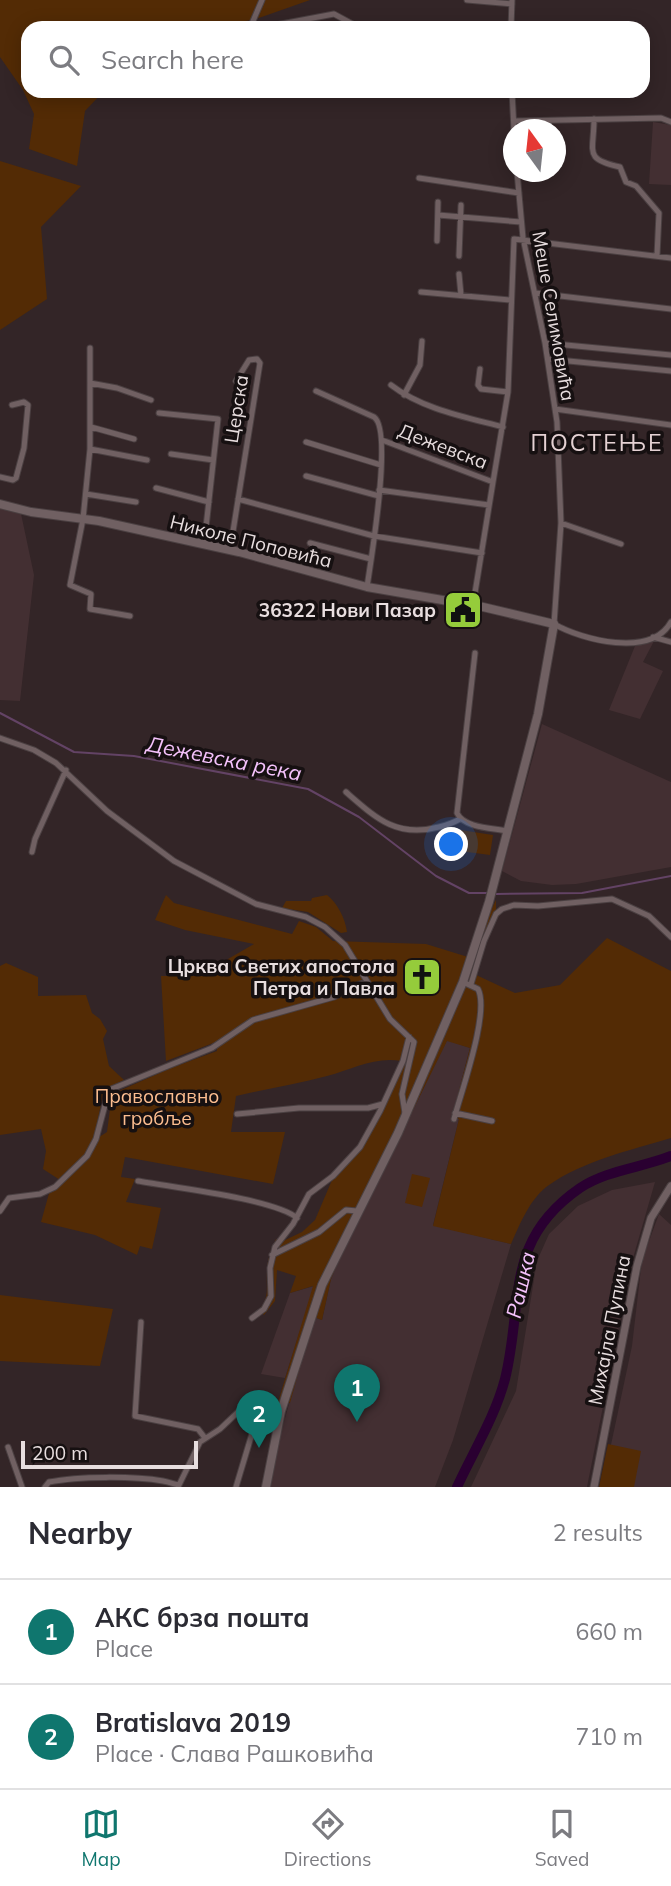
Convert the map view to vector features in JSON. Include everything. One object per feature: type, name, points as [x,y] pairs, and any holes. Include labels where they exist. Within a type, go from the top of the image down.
[{"type":"main road","name":"Николе Поповића","points":[[0,504],[204,545],[368,587],[473,605],[554,624]]},
{"type":"main road","name":"Меше Селимовића","points":[[266,1487],[281,1411],[324,1278],[385,1158],[467,983],[538,714],[554,624]]},
{"type":"street","points":[[253,21],[262,0]]},
{"type":"street","points":[[467,0],[512,2],[511,21]]},
{"type":"street","points":[[297,21],[334,14],[347,21]]},
{"type":"street","points":[[512,98],[514,119]]},
{"type":"street","points":[[566,120],[660,118],[671,122]]},
{"type":"street","points":[[594,119],[595,158],[599,163],[620,167],[628,185],[636,186],[659,213],[657,256]]},
{"type":"street","points":[[419,178],[519,193]]},
{"type":"street","name":"Меше Селимовића","points":[[518,182],[523,238],[548,359],[555,409],[561,523],[554,624]]},
{"type":"street","points":[[437,241],[438,202]]},
{"type":"street","points":[[459,257],[461,205]]},
{"type":"street","name":"Меше Селимовића","points":[[438,215],[521,222]]},
{"type":"street","points":[[523,238],[671,258]]},
{"type":"street","name":"Дежевска","points":[[473,605],[508,392],[513,240],[523,238]]},
{"type":"street","points":[[459,274],[461,296]]},
{"type":"street","points":[[421,292],[511,300]]},
{"type":"street","points":[[535,293],[671,309]]},
{"type":"street","name":"Дежевска","points":[[404,395],[420,365],[422,341]]},
{"type":"street","points":[[545,343],[671,355]]},
{"type":"street","points":[[90,348],[90,449],[83,519],[70,585],[91,594],[90,609],[130,615]]},
{"type":"street","name":"Церска","points":[[230,551],[260,363],[257,359],[249,360],[236,382]]},
{"type":"street","points":[[548,359],[671,372]]},
{"type":"street","points":[[480,369],[479,388],[508,392]]},
{"type":"street","points":[[90,383],[117,388],[151,400]]},
{"type":"street","name":"Дежевска","points":[[391,385],[404,395],[455,414],[503,427]]},
{"type":"street","points":[[316,391],[378,419],[382,440],[382,465],[368,587]]},
{"type":"street","points":[[0,477],[13,480],[16,478],[24,448],[28,405],[24,402],[12,405]]},
{"type":"street","points":[[555,409],[671,425]]},
{"type":"street","points":[[159,413],[218,419],[204,545]]},
{"type":"street","points":[[91,427],[134,439]]},
{"type":"street","name":"Дежевска","points":[[382,440],[493,482]]},
{"type":"street","points":[[306,442],[382,465]]},
{"type":"street","points":[[90,449],[147,460]]},
{"type":"street","points":[[171,454],[213,460]]},
{"type":"street","points":[[306,476],[379,493],[489,505]]},
{"type":"street","points":[[156,488],[209,502]]},
{"type":"street","points":[[86,494],[136,502]]},
{"type":"street","points":[[238,499],[374,536],[482,553]]},
{"type":"street","points":[[561,523],[621,544]]},
{"type":"street","points":[[310,543],[371,559]]},
{"type":"street","points":[[554,624],[575,635],[612,643],[653,637],[663,632],[671,622]]},
{"type":"street","points":[[653,637],[671,642]]},
{"type":"street","points":[[460,819],[457,813],[475,653]]},
{"type":"street","points":[[0,738],[34,750],[66,770],[107,811],[174,862],[256,904],[306,917],[325,928],[345,945],[390,1019],[414,1042],[402,1094],[405,1114]]},
{"type":"street","points":[[32,852],[35,839],[66,770]]},
{"type":"street","points":[[346,792],[389,824],[402,830],[420,831],[454,823],[460,819],[508,831]]},
{"type":"street","points":[[492,1121],[454,1116],[474,1048],[482,1004],[480,992],[467,983],[496,914],[506,907],[612,899],[649,916],[671,937]]},
{"type":"street","points":[[0,1211],[9,1198],[40,1194],[55,1187],[87,1156],[96,1139],[109,1090],[212,1048],[253,1020],[334,998],[351,987],[366,982]]},
{"type":"street","points":[[252,1318],[264,1308],[271,1296],[272,1255],[276,1245],[287,1234],[309,1194],[357,1151],[383,1104],[402,1061],[409,1037]]},
{"type":"street","points":[[237,1114],[299,1108],[368,1108],[383,1104]]},
{"type":"street","points":[[138,1181],[264,1205],[288,1212],[297,1218]]},
{"type":"street","name":"Михајла Пупина","points":[[594,1487],[640,1254],[651,1218],[671,1186]]},
{"type":"street","points":[[272,1255],[319,1232],[346,1210],[357,1211]]},
{"type":"street","points":[[141,1322],[135,1416],[198,1429],[208,1436]]},
{"type":"street","points":[[45,1487],[49,1482],[59,1480],[121,1479],[163,1481],[179,1485],[192,1457],[208,1436],[238,1412],[256,1409],[257,1417],[236,1487]]},
{"type":"street","points":[[8,1447],[22,1487]]},
{"type":"shaded area","points":[[653,122],[671,125],[671,185],[649,184]]},
{"type":"shaded area","points":[[0,503],[20,509],[34,575],[20,701],[0,700]]},
{"type":"shaded area","points":[[654,641],[643,662],[663,671],[640,719],[609,710],[635,646]]},
{"type":"shaded area","points":[[542,724],[671,782],[671,867],[576,884],[552,885],[521,881],[502,871]]},
{"type":"shaded area","points":[[447,1040],[470,1048],[452,1117],[459,1119],[433,1225],[511,1244],[453,1440],[435,1487],[271,1487],[283,1425],[314,1317],[322,1320],[336,1267]]},
{"type":"shaded area","points":[[655,1182],[631,1265],[587,1487],[471,1487],[516,1391],[537,1261],[549,1234],[578,1206],[612,1190]]},
{"type":"shaded area","points":[[659,1214],[671,1225],[671,1487],[602,1487],[632,1346],[642,1260]]},
{"type":"shaded area","points":[[314,1286],[285,1378],[261,1374],[290,1293]]},
{"type":"green space","points":[[0,0],[310,0],[246,21],[21,21],[21,87],[0,57]]},
{"type":"green space","points":[[27,98],[97,98],[85,111],[77,166],[29,149],[34,114]]},
{"type":"green space","points":[[0,161],[81,186],[41,227],[47,299],[0,330]]},
{"type":"green space","points":[[454,829],[493,835],[490,855],[452,850]]},
{"type":"green space","name":"Православно гробље","points":[[166,895],[174,903],[292,934],[299,921],[316,927],[333,941],[426,944],[468,957],[496,900],[496,914],[474,974],[515,993],[560,985],[607,938],[671,971],[671,1138],[592,1163],[549,1185],[531,1204],[511,1244],[433,1226],[459,1119],[452,1117],[470,1048],[447,1041],[336,1267],[322,1320],[314,1317],[290,1403],[278,1402],[313,1286],[290,1293],[296,1276],[277,1270],[275,1301],[264,1315],[259,1310],[266,1296],[271,1251],[276,1239],[281,1242],[302,1232],[315,1220],[335,1173],[357,1151],[377,1117],[402,1061],[373,1062],[316,1079],[236,1096],[231,1132],[285,1132],[273,1184],[125,1157],[121,1177],[135,1179],[126,1202],[161,1208],[152,1249],[140,1246],[137,1255],[95,1235],[41,1222],[50,1190],[88,1154],[96,1139],[107,1132],[112,1094],[217,1051],[216,1042],[166,1061],[161,976],[207,976],[228,959],[254,944],[185,930],[155,920]]},
{"type":"green space","points":[[327,895],[340,912],[347,932],[341,933],[308,912],[282,908],[286,901],[311,901],[312,898]]},
{"type":"green space","points":[[6,963],[38,977],[38,996],[86,995],[92,1013],[100,1019],[107,1031],[103,1039],[109,1066],[124,1080],[104,1089],[94,1138],[86,1153],[60,1180],[43,1169],[46,1151],[41,1129],[0,1135],[0,966]]},
{"type":"green space","points":[[412,1174],[430,1178],[422,1207],[405,1203]]},
{"type":"green space","points":[[0,1295],[113,1309],[100,1366],[0,1361]]},
{"type":"green space","points":[[608,1444],[641,1451],[634,1487],[599,1487]]},
{"type":"waterway","name":"Дежевска река","points":[[0,713],[74,752],[134,756],[308,789],[359,817],[436,876],[469,893],[487,893]]},
{"type":"waterway","name":"Дежевска река","points":[[496,894],[582,893],[671,876]]},
{"type":"waterway","name":"Рашка","points":[[457,1487],[501,1393],[511,1351],[521,1274],[527,1251],[538,1229],[555,1208],[590,1182],[671,1156]]},
{"type":"place","name":"36322 Нови Пазар","points":[[463,610]]},
{"type":"place","name":"Црква Светих апостола Петра и Павла","points":[[422,977]]},
{"type":"place","name":"АКС брза пошта","points":[[357,1422]]},
{"type":"place","name":"Bratislava 2019","points":[[259,1448]]},
{"type":"district","name":"ПОСТЕЊЕ","points":[[597,443]]}]
